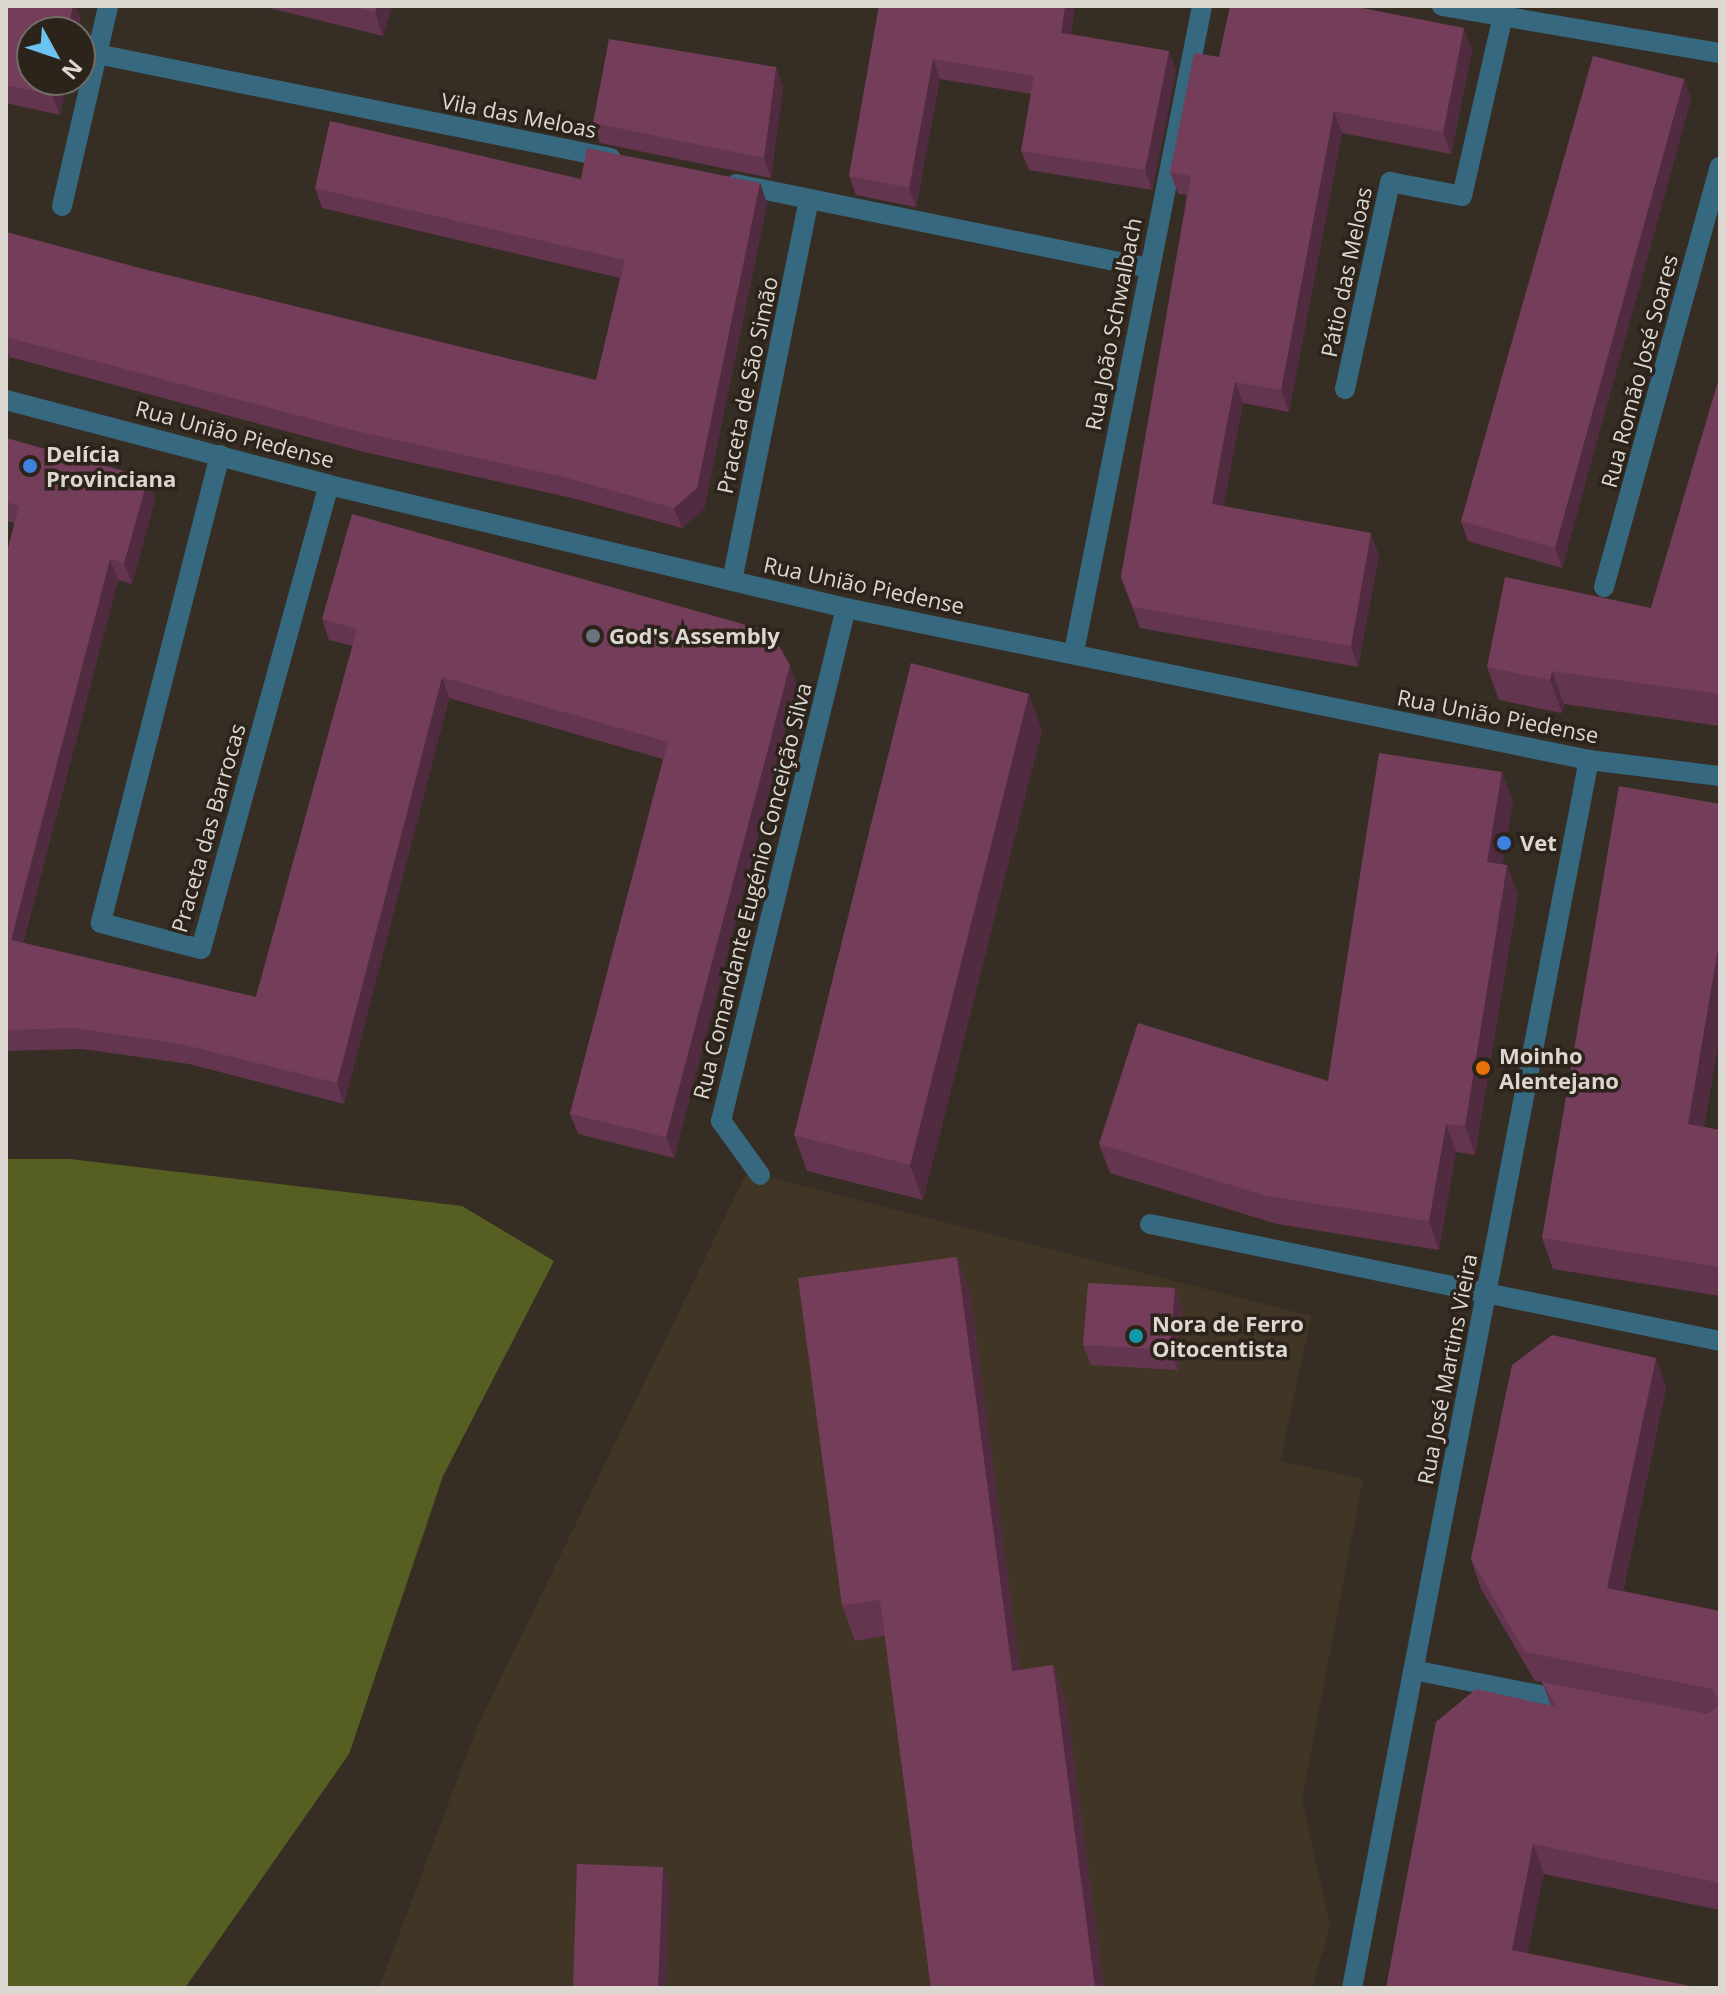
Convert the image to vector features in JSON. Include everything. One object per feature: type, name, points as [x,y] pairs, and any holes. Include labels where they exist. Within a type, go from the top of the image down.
[{"type":"street","points":[[62,206],[108,6]]},
{"type":"street","name":"Rua João Schwalbach","points":[[1074,652],[1202,6]]},
{"type":"street","points":[[1442,6],[1720,53]]},
{"type":"street","name":"Pátio das Meloas","points":[[1345,389],[1390,182],[1462,196],[1503,16]]},
{"type":"street","name":"Vila das Meloas","points":[[97,54],[639,164]]},
{"type":"street","name":"Rua Romão José Soares","points":[[1604,587],[1720,167]]},
{"type":"street","points":[[717,180],[1148,268]]},
{"type":"street","name":"Praceta de São Simão","points":[[732,581],[809,199]]},
{"type":"street","name":"Rua União Piedense","points":[[6,400],[329,485],[846,608],[1074,652],[1589,760],[1720,776]]},
{"type":"street","name":"Praceta das Barrocas","points":[[220,455],[101,923],[201,949],[329,485]]},
{"type":"street","name":"Rua Comandante Eugénio Conceição Silva","points":[[760,1175],[721,1121],[846,608]]},
{"type":"street","name":"Rua José Martins Vieira","points":[[1352,1988],[1589,760]]},
{"type":"street","points":[[1150,1224],[1486,1296],[1720,1341]]},
{"type":"street","points":[[1413,1670],[1597,1707]]},
{"type":"shaded area","points":[[760,1175],[1311,1316],[1280,1461],[1363,1479],[1302,1799],[1330,1926],[1312,1988],[379,1988],[478,1725],[745,1176]]},
{"type":"green space","points":[[6,1159],[70,1159],[462,1206],[554,1261],[443,1476],[349,1754],[185,1988],[6,1988]]},
{"type":"building","points":[[6,6],[73,6],[71,16],[16,16],[16,87],[6,85]]},
{"type":"building","points":[[349,6],[377,6],[375,12]]},
{"type":"building","points":[[879,6],[1065,6],[1061,33],[1169,51],[1145,170],[1021,151],[1034,76],[933,59],[909,188],[849,176]]},
{"type":"building","points":[[1230,6],[1352,6],[1464,28],[1443,132],[1334,111],[1281,390],[1235,382],[1223,442],[1212,504],[1371,533],[1351,646],[1133,607],[1121,577],[1191,176],[1170,172],[1194,53],[1219,57]]},
{"type":"building","points":[[609,39],[776,67],[764,158],[593,123]]},
{"type":"building","points":[[1593,56],[1684,79],[1555,548],[1461,521]]},
{"type":"building","points":[[330,121],[581,179],[587,148],[760,183],[697,488],[674,508],[564,477],[356,431],[6,337],[6,232],[143,269],[596,380],[625,260],[315,188]]},
{"type":"building","points":[[1720,375],[1720,694],[1552,671],[1550,680],[1487,667],[1505,577],[1651,608]]},
{"type":"building","points":[[6,438],[148,478],[124,563],[110,559],[11,940],[256,997],[357,629],[322,619],[352,514],[771,632],[790,665],[666,1137],[570,1114],[668,742],[442,677],[337,1083],[181,1044],[74,1028],[6,1030],[6,556],[19,506],[6,502]]},
{"type":"building","points":[[911,663],[1029,694],[910,1165],[794,1135]]},
{"type":"building","points":[[1379,753],[1502,772],[1487,862],[1507,865],[1465,1126],[1446,1124],[1429,1221],[1266,1196],[1099,1144],[1138,1023],[1328,1081]]},
{"type":"building","points":[[1619,786],[1720,804],[1720,937],[1688,1124],[1720,1130],[1720,1267],[1542,1238]]},
{"type":"building","points":[[957,1257],[1012,1671],[1053,1665],[1095,1988],[931,1988],[880,1600],[842,1605],[798,1278]]},
{"type":"building","name":"Nora de Ferro Oitocentista","points":[[1088,1283],[1175,1288],[1170,1350],[1083,1345]]},
{"type":"building","points":[[1552,1335],[1656,1358],[1607,1588],[1719,1611],[1720,1605],[1720,1702],[1712,1689],[1525,1652],[1471,1559],[1512,1365]]},
{"type":"building","points":[[1542,1682],[1707,1714],[1720,1706],[1720,1883],[1533,1844],[1512,1950],[1700,1988],[1386,1988],[1436,1722],[1476,1689],[1557,1707]]},
{"type":"building","points":[[577,1864],[663,1867],[658,1988],[573,1988]]},
{"type":"place","name":"Delícia Provinciana","points":[[30,466]]},
{"type":"place","name":"God's Assembly","points":[[593,636]]},
{"type":"place","name":"Vet","points":[[1504,843]]},
{"type":"place","name":"Moinho Alentejano","points":[[1483,1068]]},
{"type":"place","name":"Nora de Ferro Oitocentista","points":[[1136,1336]]}]
